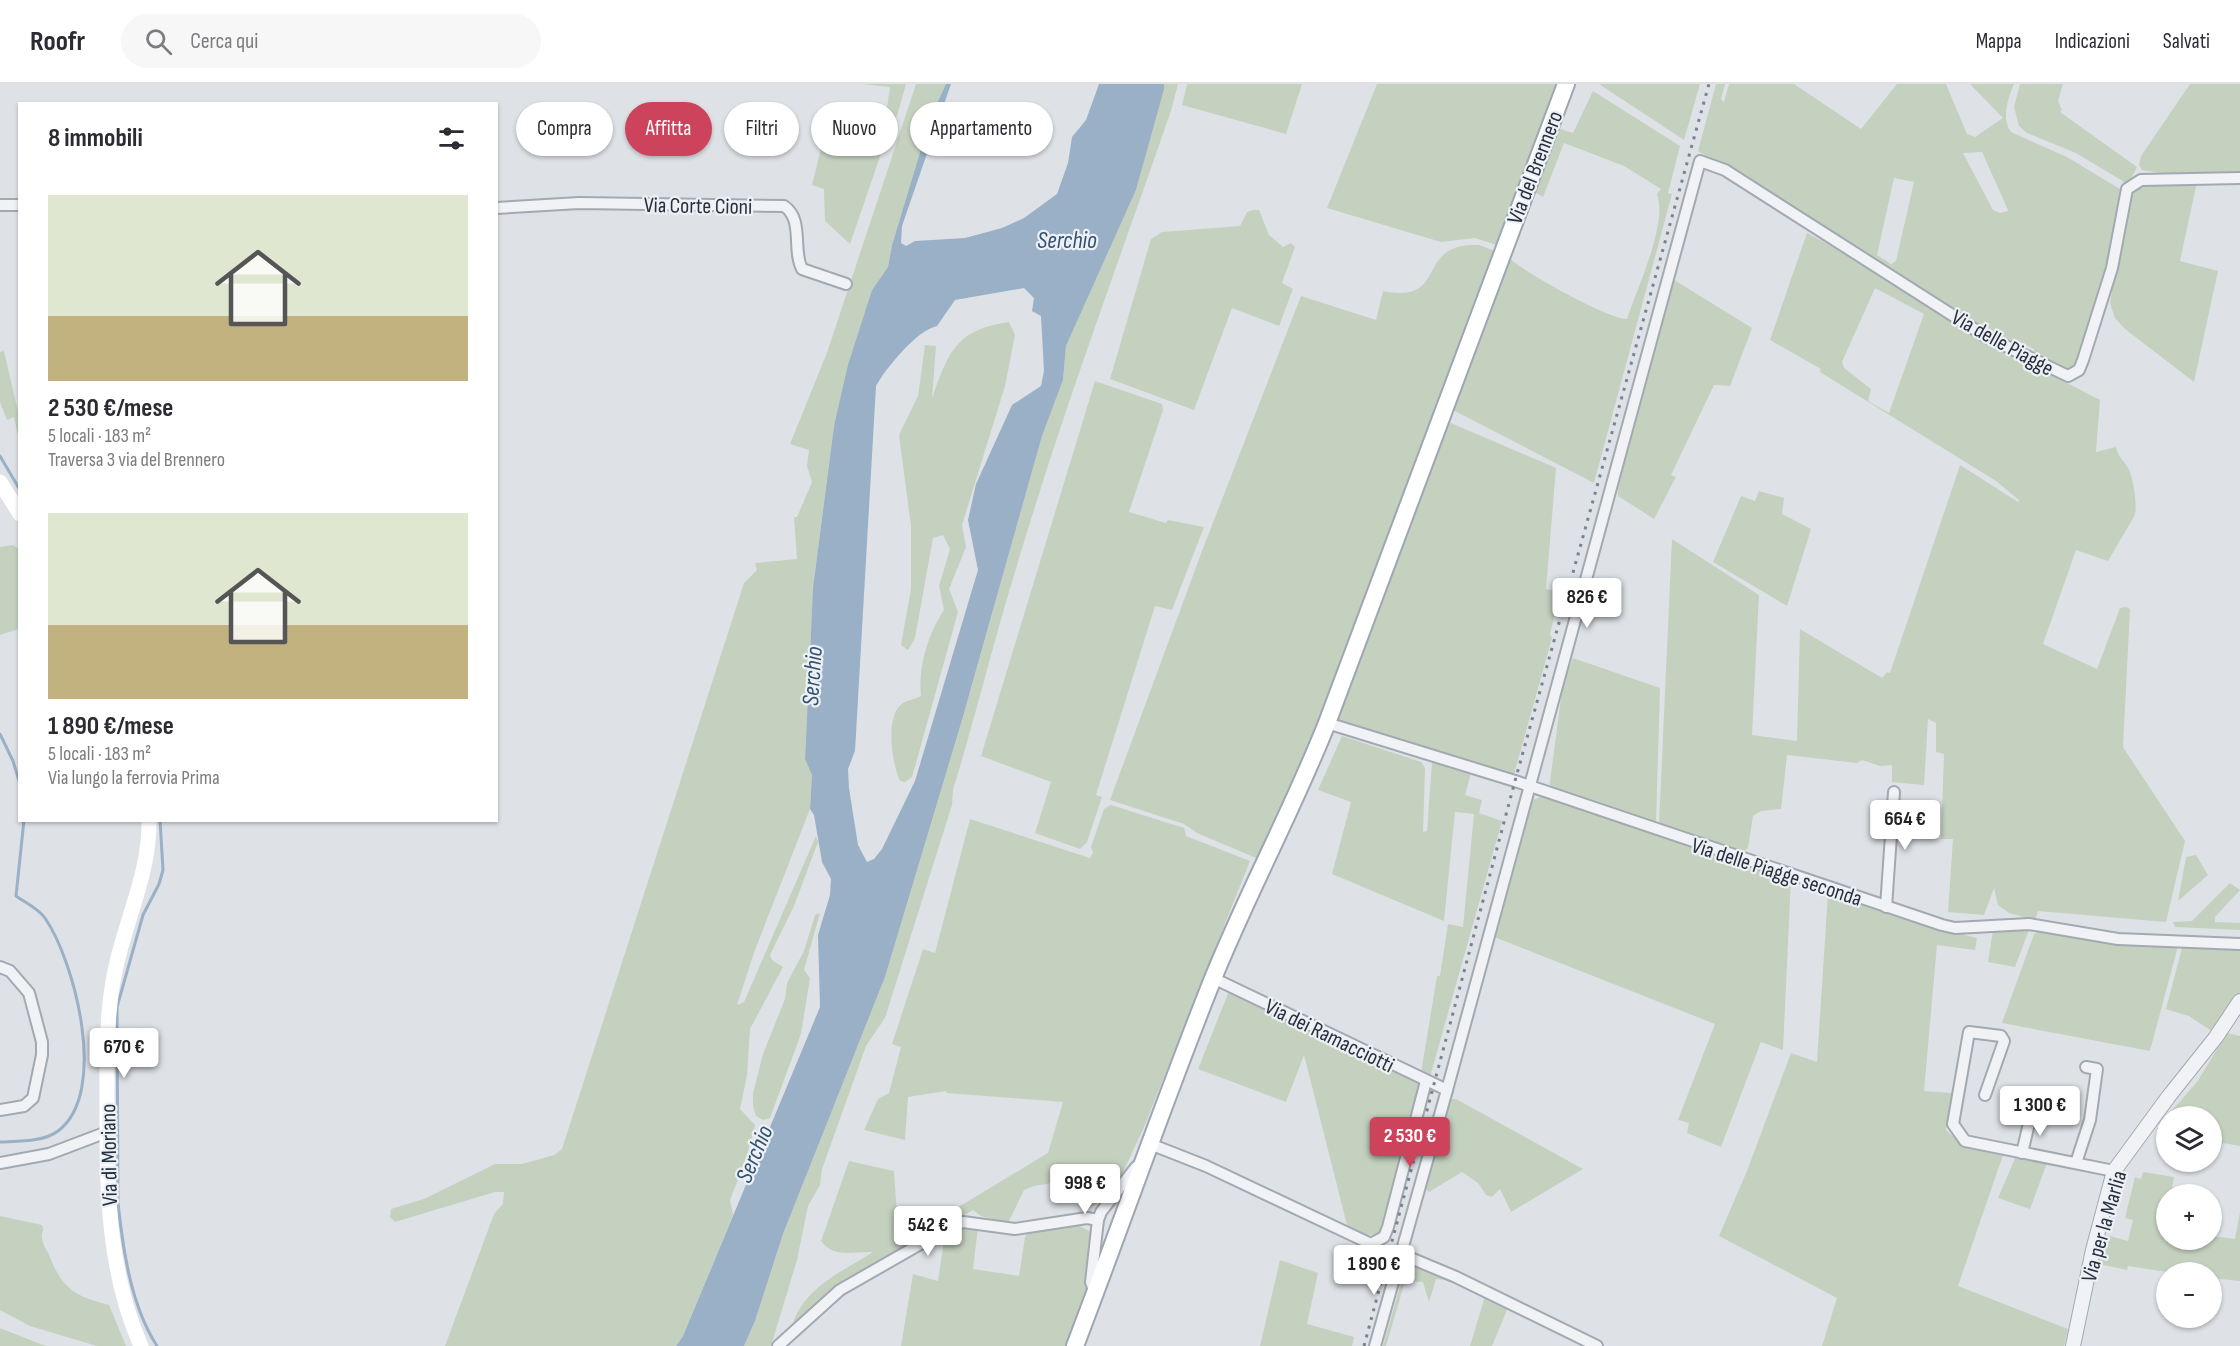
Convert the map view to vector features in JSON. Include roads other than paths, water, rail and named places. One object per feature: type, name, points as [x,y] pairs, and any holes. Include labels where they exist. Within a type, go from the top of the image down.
[{"type":"main road","name":"Via del Brennero","points":[[1075,1346],[1213,978],[1239,915],[1304,781],[1327,723],[1566,84]]},
{"type":"main road","points":[[0,482],[18,511]]},
{"type":"main road","name":"Via di Moriano","points":[[141,1346],[125,1298],[109,1218],[107,1132],[109,1004],[115,969],[147,857],[148,822]]},
{"type":"street","name":"Via delle Piagge","points":[[1528,786],[1700,160],[1725,170],[1985,336],[2068,376],[2079,370],[2084,360],[2106,290],[2127,189],[2141,180],[2240,178]]},
{"type":"street","name":"Via Corte Cioni","points":[[498,208],[579,202],[784,206],[795,219],[796,256],[802,270],[846,284]]},
{"type":"street","points":[[0,205],[18,205]]},
{"type":"street","name":"Via delle Piagge seconda","points":[[1327,723],[1528,786],[1886,907],[1955,928],[2030,924],[2118,939],[2240,944]]},
{"type":"street","points":[[1375,1346],[1448,1090],[1528,786]]},
{"type":"street","points":[[1886,907],[1894,792]]},
{"type":"street","points":[[0,967],[10,971],[29,993],[42,1042],[42,1055],[33,1098],[24,1106],[0,1110]]},
{"type":"street","name":"Via dei Ramacciotti","points":[[1213,978],[1448,1090]]},
{"type":"street","name":"Via per la Marlia","points":[[2073,1346],[2093,1250],[2114,1171],[2216,1037],[2240,1001]]},
{"type":"street","points":[[1985,1095],[2004,1041],[2001,1036],[1969,1032],[1953,1128],[1965,1141],[2114,1171]]},
{"type":"street","points":[[2076,1163],[2090,1120],[2097,1069],[2086,1067]]},
{"type":"street","points":[[1095,1294],[1090,1282],[1098,1220],[1101,1212],[1148,1148],[1206,1166],[1371,1244],[1384,1237],[1426,1081]]},
{"type":"street","points":[[2022,1153],[2031,1115]]},
{"type":"street","points":[[0,1163],[49,1154],[107,1132]]},
{"type":"street","points":[[778,1346],[840,1290],[950,1227],[963,1222],[1015,1229],[1087,1218],[1098,1220]]},
{"type":"street","points":[[1401,1254],[1480,1288],[1597,1346]]},
{"type":"water","points":[[946,84],[951,84],[945,102],[938,102]]},
{"type":"water","name":"Serchio","points":[[1099,84],[1164,84],[1136,190],[1066,346],[1063,380],[1042,436],[962,720],[885,977],[783,1234],[755,1321],[744,1346],[676,1346],[683,1336],[820,1007],[818,935],[830,895],[831,879],[822,862],[814,815],[810,809],[812,775],[805,759],[813,588],[834,426],[848,365],[872,290],[888,267],[892,245],[919,156],[926,156],[902,226],[901,243],[906,246],[915,241],[965,238],[1002,228],[1024,218],[1057,194],[1068,163],[1072,137],[1086,120]],"holes":[[[1024,288],[1034,298],[1032,311],[1041,316],[1044,371],[1041,386],[1012,405],[976,484],[968,520],[978,570],[915,781],[882,849],[874,859],[867,862],[858,845],[848,769],[855,751],[876,386],[894,360],[920,335],[937,326],[955,300]]]},
{"type":"waterway","points":[[0,456],[18,487]]},
{"type":"waterway","points":[[0,734],[18,777]]},
{"type":"waterway","points":[[0,1142],[38,1139],[52,1135],[73,1113],[82,1088],[84,1059],[82,1027],[67,964],[45,918],[35,908],[16,896],[24,822]]},
{"type":"waterway","points":[[157,1346],[135,1296],[120,1221],[117,1007],[143,915],[159,884],[163,870],[160,822]]},
{"type":"railway","points":[[1364,1346],[1515,781],[1709,84]]}]
